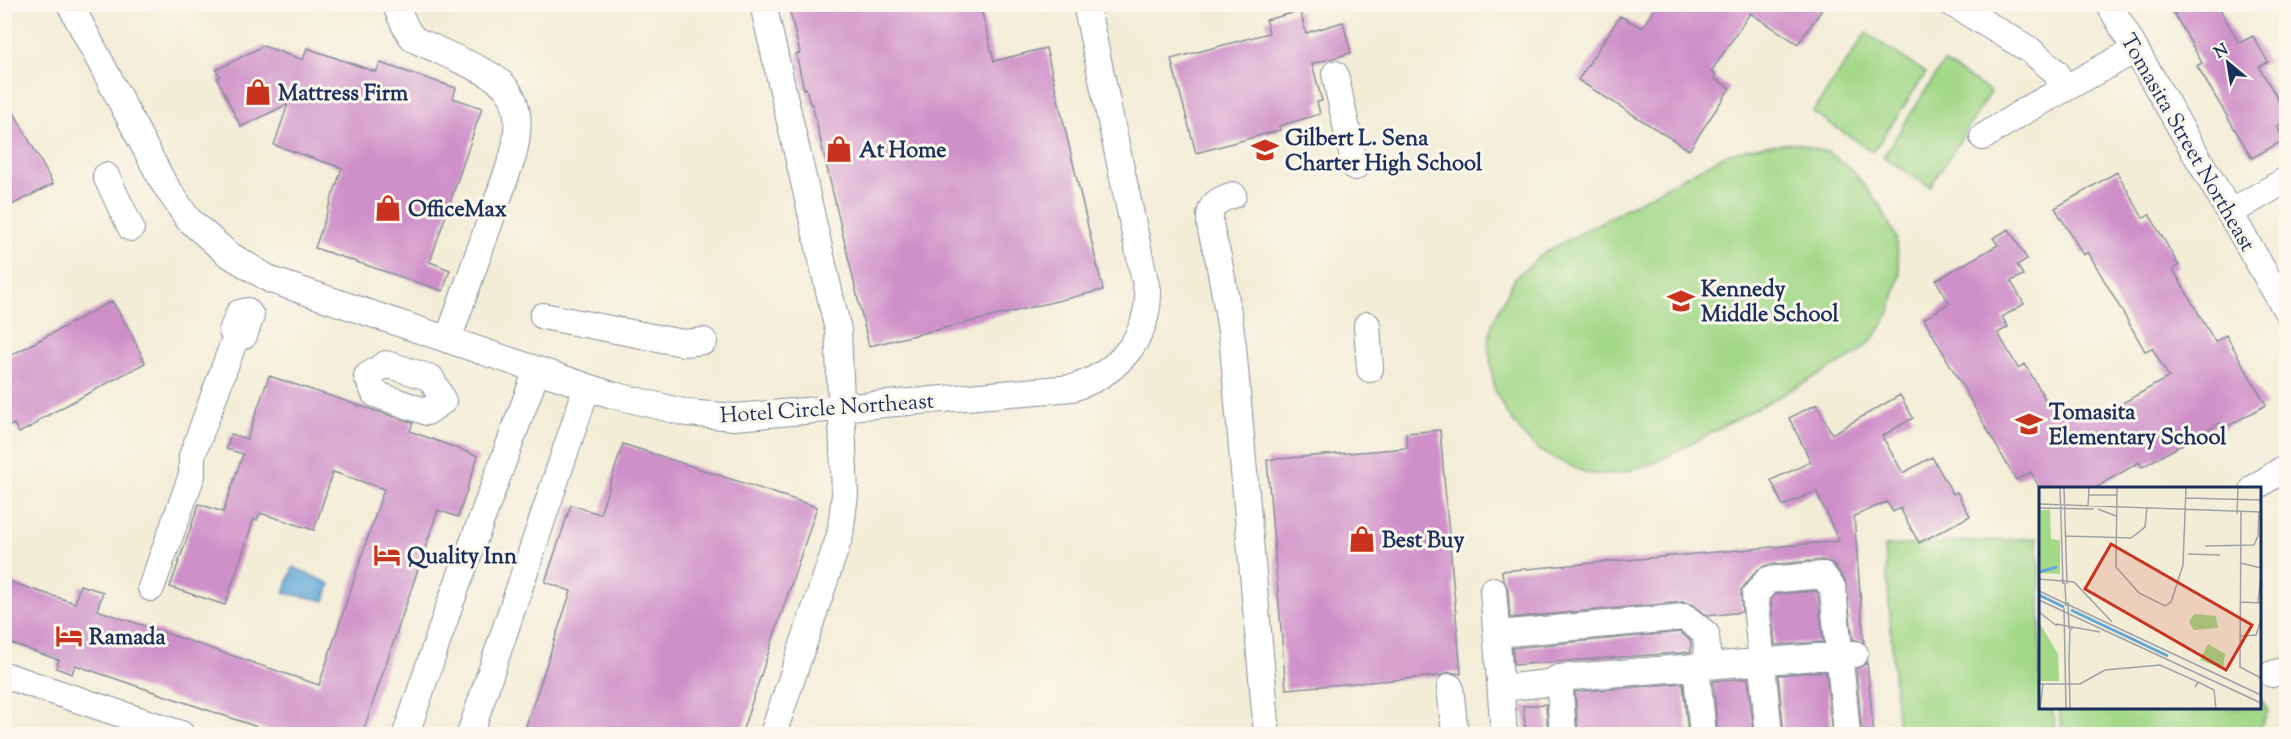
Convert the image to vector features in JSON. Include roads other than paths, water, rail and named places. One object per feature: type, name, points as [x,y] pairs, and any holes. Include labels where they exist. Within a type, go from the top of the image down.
[{"type":"street","points":[[395,4],[413,38],[484,70],[504,85],[514,100],[518,118],[513,156],[448,340]]},
{"type":"street","points":[[763,4],[838,330],[841,352],[838,360],[845,494],[843,523],[773,735]]},
{"type":"street","name":"Hotel Circle Northeast","points":[[70,5],[163,182],[188,219],[228,254],[271,280],[587,387],[687,413],[735,417],[1072,388],[1093,381],[1111,369],[1134,344],[1146,317],[1148,295],[1086,4]]},
{"type":"street","points":[[1953,4],[2030,50],[2056,72],[2063,90]]},
{"type":"street","name":"Tomasita Street Northeast","points":[[2109,4],[2286,310]]},
{"type":"street","points":[[1983,137],[2135,50]]},
{"type":"street","points":[[1335,74],[1355,167]]},
{"type":"street","points":[[106,176],[131,228]]},
{"type":"street","points":[[2231,212],[2286,180]]},
{"type":"street","points":[[1233,195],[1220,200],[1213,206],[1211,228],[1225,292],[1233,346],[1267,735]]},
{"type":"street","points":[[543,316],[682,343],[704,341]]},
{"type":"street","points":[[1367,326],[1370,369]]},
{"type":"street","points":[[151,588],[192,475],[192,456],[236,336]]},
{"type":"street","points":[[405,735],[450,604],[537,370]]},
{"type":"street","points":[[470,735],[587,387]]},
{"type":"street","points":[[2257,487],[2286,467]]},
{"type":"street","points":[[1769,735],[1755,595],[1768,580],[1823,575],[1833,589],[1848,655],[1846,735]]},
{"type":"street","points":[[1493,590],[1504,735]]},
{"type":"street","points":[[1497,634],[1685,617],[1706,634],[1702,666],[1703,735]]},
{"type":"street","points":[[1501,688],[1548,683],[1559,678],[1848,655]]},
{"type":"street","points":[[4,675],[182,735]]},
{"type":"street","points":[[1559,678],[1563,735]]},
{"type":"street","points":[[1450,687],[1455,735]]},
{"type":"water","points":[[293,567],[330,584],[325,601],[284,593]]},
{"type":"place","name":"Mattress Firm","points":[[258,92]]},
{"type":"place","name":"At Home","points":[[839,149]]},
{"type":"place","name":"Gilbert L. Sena Charter High School","points":[[1265,150]]},
{"type":"place","name":"OfficeMax","points":[[388,208]]},
{"type":"place","name":"Kennedy Middle School","points":[[1681,301]]},
{"type":"place","name":"Tomasita Elementary School","points":[[2029,424]]},
{"type":"place","name":"Best Buy","points":[[1362,539]]},
{"type":"place","name":"Quality Inn","points":[[387,555]]},
{"type":"place","name":"Ramada","points":[[69,636]]}]
